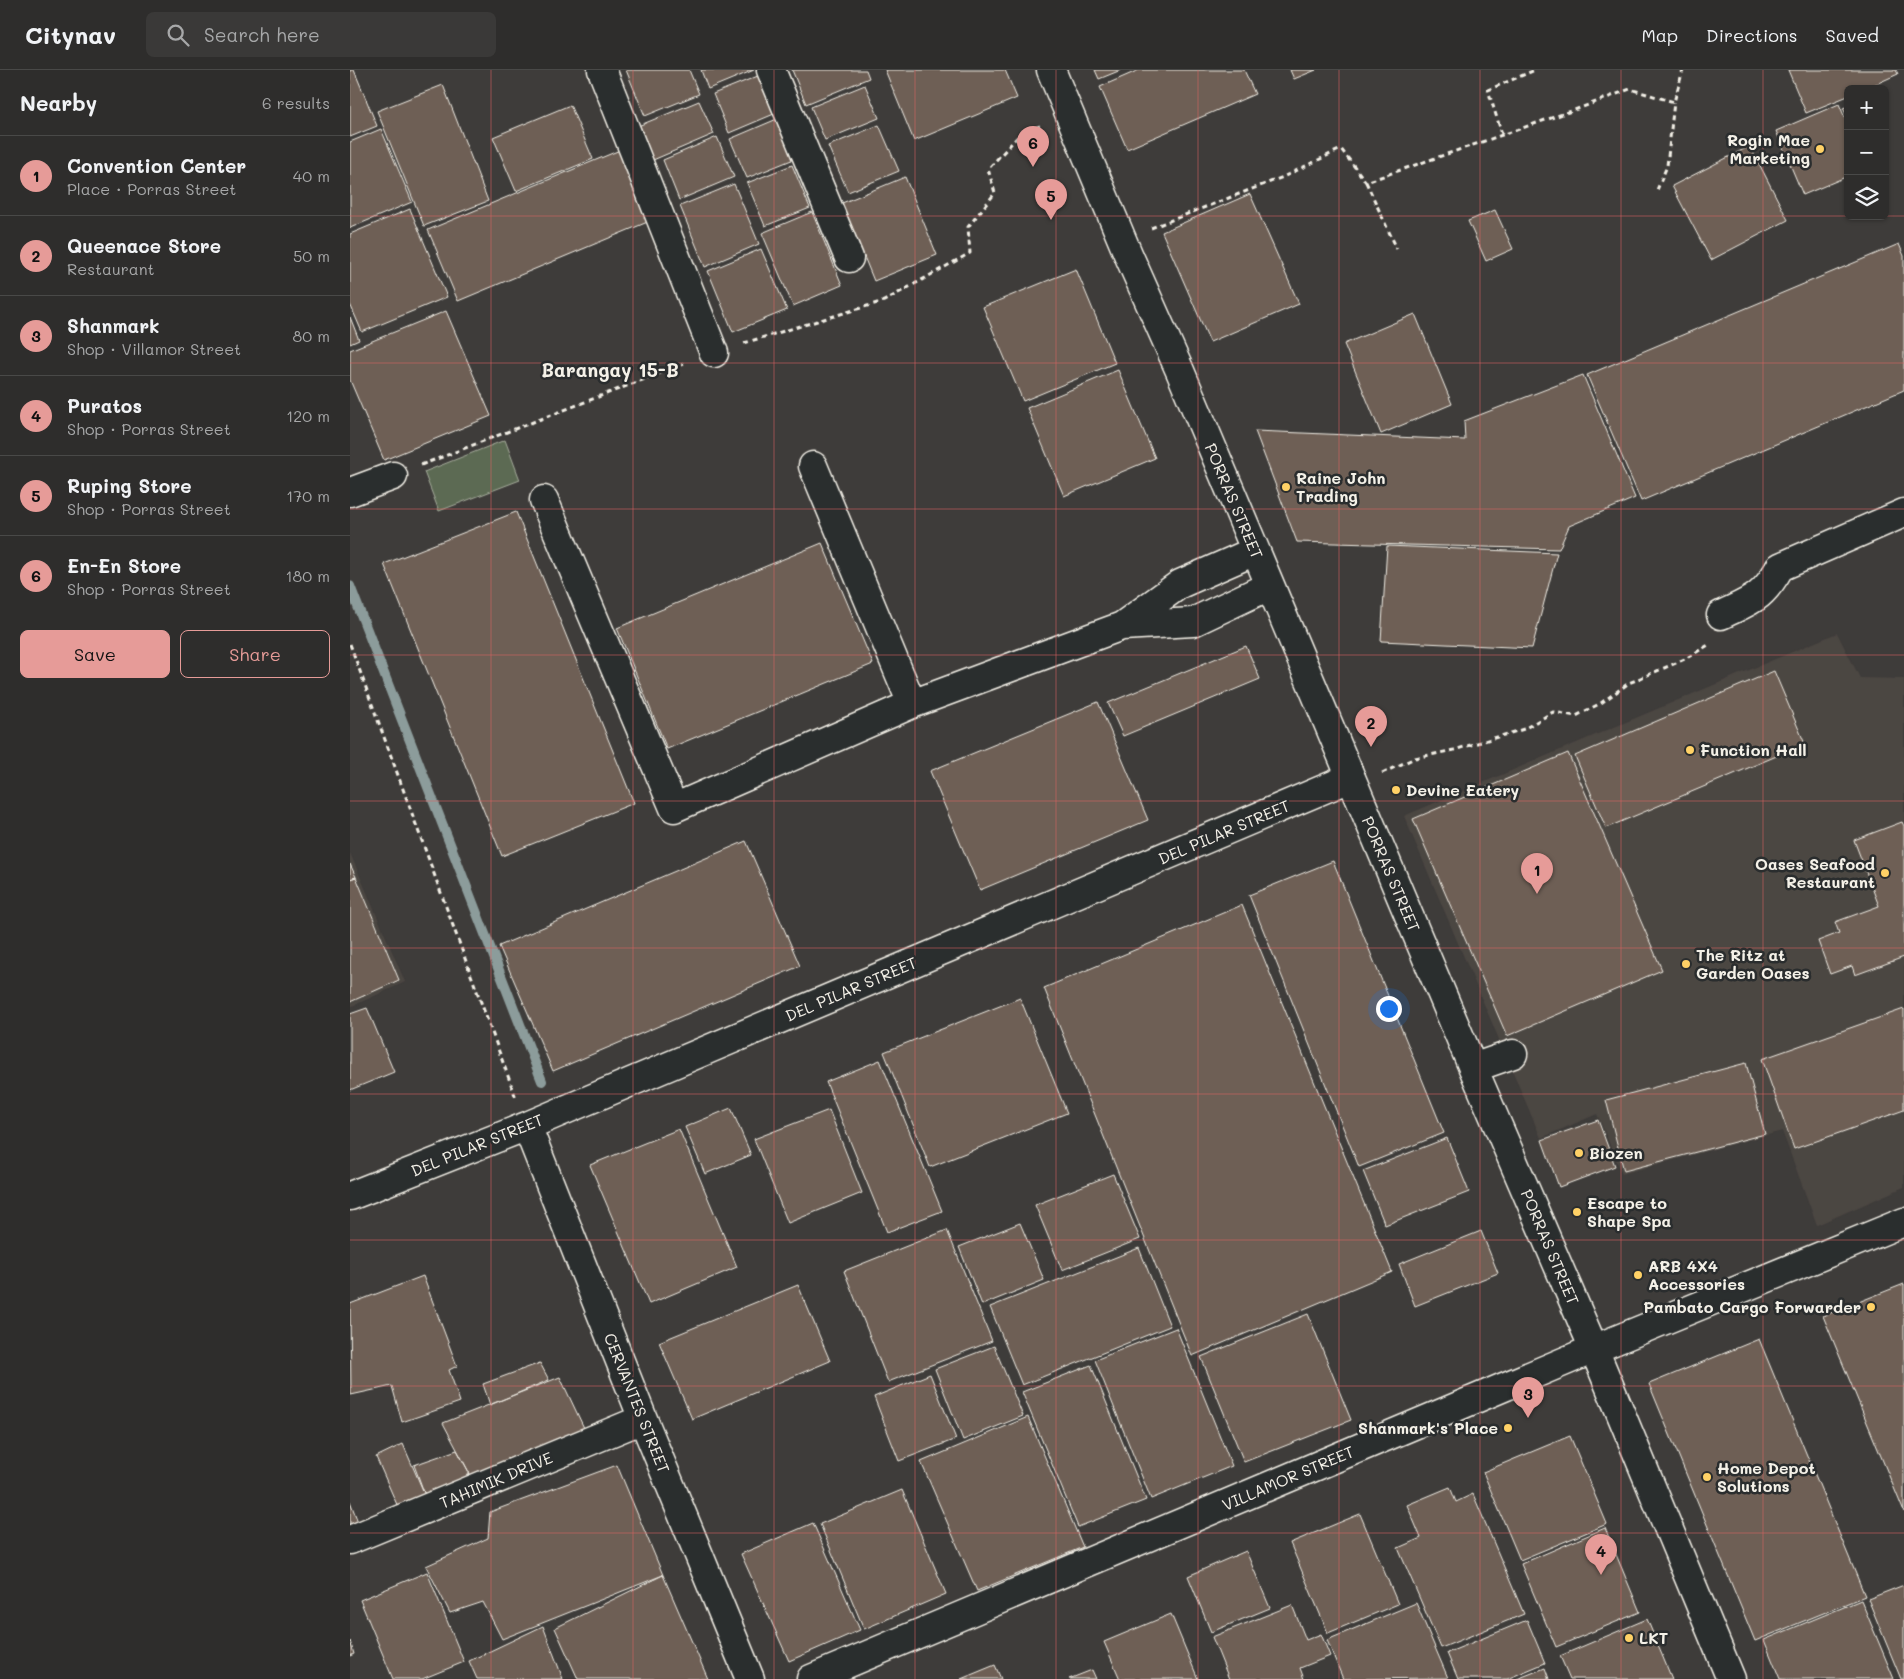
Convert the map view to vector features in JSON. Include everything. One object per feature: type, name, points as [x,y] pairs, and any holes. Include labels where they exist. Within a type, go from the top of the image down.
[{"type":"street","points":[[602,70],[714,353]]},
{"type":"street","points":[[771,70],[849,258]]},
{"type":"street","name":"PORRAS STREET","points":[[1051,70],[1180,371],[1472,1068],[1594,1350],[1731,1679]]},
{"type":"street","points":[[813,466],[912,704]]},
{"type":"street","points":[[350,492],[393,476]]},
{"type":"street","points":[[544,500],[674,808],[912,704],[1122,626],[1180,584],[1255,551]]},
{"type":"street","points":[[1730,611],[1756,598],[1770,585],[1780,567],[1904,513]]},
{"type":"street","points":[[1122,626],[1193,622],[1269,586]]},
{"type":"street","name":"DEL PILAR STREET","points":[[350,1196],[527,1126],[1352,782]]},
{"type":"street","points":[[1472,1068],[1513,1054]]},
{"type":"street","name":"CERVANTES STREET","points":[[527,1126],[643,1419],[750,1679]]},
{"type":"street","name":"VILLAMOR STREET","points":[[811,1679],[1904,1222]]},
{"type":"street","name":"TAHIMIK DRIVE","points":[[350,1540],[643,1419]]},
{"type":"path","points":[[1502,134],[1488,90],[1535,70]]},
{"type":"path","points":[[1657,190],[1667,166],[1674,102],[1683,70]]},
{"type":"path","points":[[1366,182],[1584,107],[1630,89],[1674,102]]},
{"type":"path","points":[[393,476],[714,353],[884,301],[970,253],[968,227],[995,193],[988,170],[1022,132],[1070,116]]},
{"type":"path","points":[[1122,239],[1283,177],[1341,149],[1366,182],[1397,249]]},
{"type":"path","points":[[1352,782],[1414,758],[1454,750],[1524,730],[1553,712],[1576,716],[1601,703],[1629,683],[1685,659],[1722,636],[1730,611]]},
{"type":"path","points":[[350,644],[527,1126]]},
{"type":"shaded area","name":"The Ritz at Garden Oases","points":[[1837,633],[1860,678],[1904,679],[1904,1187],[1817,1225],[1782,1131],[1622,1174],[1597,1114],[1541,1138],[1404,816]]},
{"type":"shaded area","points":[[350,853],[405,982],[350,1007]]},
{"type":"green space","points":[[505,440],[520,480],[439,511],[424,472]]},
{"type":"building","points":[[350,70],[354,70],[377,126],[350,137]]},
{"type":"building","points":[[626,70],[689,70],[699,94],[645,116]]},
{"type":"building","points":[[701,70],[754,70],[708,89]]},
{"type":"building","points":[[792,70],[866,70],[869,78],[806,104]]},
{"type":"building","points":[[885,70],[1005,70],[1017,98],[914,141]]},
{"type":"building","points":[[1095,70],[1121,70],[1099,79]]},
{"type":"building","points":[[1139,70],[1244,70],[1255,94],[1127,149],[1100,87]]},
{"type":"building","points":[[1290,70],[1316,70],[1294,79]]},
{"type":"building","points":[[1788,70],[1896,70],[1898,74],[1874,85],[1844,85],[1844,98],[1806,113]]},
{"type":"building","points":[[758,76],[774,114],[729,133],[713,94]]},
{"type":"building","points":[[443,85],[488,201],[424,226],[377,111]]},
{"type":"building","points":[[865,85],[879,118],[825,140],[811,107]]},
{"type":"building","points":[[699,101],[714,134],[653,160],[638,126]]},
{"type":"building","points":[[1839,104],[1844,116],[1844,178],[1803,195],[1776,131]]},
{"type":"building","points":[[570,105],[593,159],[516,191],[493,137]]},
{"type":"building","points":[[777,119],[794,159],[747,178],[730,139]]},
{"type":"building","points":[[879,125],[899,171],[848,192],[828,146]]},
{"type":"building","points":[[381,129],[412,202],[350,228],[350,142]]},
{"type":"building","points":[[717,137],[734,177],[679,200],[663,160]]},
{"type":"building","points":[[1750,146],[1788,220],[1711,260],[1672,186]]},
{"type":"building","points":[[620,150],[650,221],[458,301],[428,230]]},
{"type":"building","points":[[792,165],[810,208],[765,226],[747,183]]},
{"type":"building","points":[[905,177],[937,255],[874,281],[842,203]]},
{"type":"building","points":[[734,184],[759,244],[705,267],[680,206]]},
{"type":"building","points":[[1250,194],[1299,304],[1210,342],[1162,232]]},
{"type":"building","points":[[410,209],[447,297],[362,332],[350,304],[350,234]]},
{"type":"building","points":[[1495,210],[1513,249],[1486,261],[1468,221]]},
{"type":"building","points":[[812,212],[842,285],[793,306],[762,233]]},
{"type":"building","points":[[1899,244],[1904,256],[1904,390],[1641,501],[1587,375]]},
{"type":"building","points":[[761,249],[787,310],[733,332],[708,271]]},
{"type":"building","points":[[1076,269],[1115,363],[1023,401],[983,307]]},
{"type":"building","points":[[446,311],[491,416],[384,460],[350,380],[350,350]]},
{"type":"building","points":[[1415,314],[1452,404],[1381,434],[1344,344]]},
{"type":"building","points":[[350,317],[359,340],[350,344]]},
{"type":"building","points":[[1118,370],[1155,458],[1064,496],[1027,408]]},
{"type":"building","points":[[1583,375],[1635,498],[1569,526],[1559,549],[1297,542],[1255,431],[1465,440],[1464,421]]},
{"type":"building","points":[[516,512],[634,803],[502,856],[384,564]]},
{"type":"building","points":[[822,543],[873,664],[667,749],[617,628]]},
{"type":"building","points":[[1387,546],[1557,553],[1532,648],[1381,641]]},
{"type":"building","points":[[1246,646],[1260,679],[1123,736],[1108,703]]},
{"type":"building","name":"Function Hall","points":[[1774,671],[1805,744],[1606,828],[1575,756]]},
{"type":"building","points":[[1098,702],[1148,820],[980,890],[930,771]]},
{"type":"building","points":[[1568,753],[1662,970],[1507,1036],[1413,819]]},
{"type":"building","name":"Oases Seafood Restaurant","points":[[1902,822],[1904,826],[1904,957],[1855,975],[1852,966],[1830,974],[1818,941],[1839,933],[1835,922],[1879,906],[1854,840]]},
{"type":"building","points":[[746,841],[800,966],[553,1071],[499,946]]},
{"type":"building","points":[[1333,861],[1444,1133],[1359,1167],[1249,895]]},
{"type":"building","points":[[350,864],[356,877],[350,879]]},
{"type":"building","points":[[356,877],[399,980],[350,1002],[350,879]]},
{"type":"building","points":[[1242,905],[1392,1272],[1192,1356],[1044,988]]},
{"type":"building","points":[[1020,998],[1067,1113],[930,1167],[884,1052]]},
{"type":"building","points":[[367,1008],[394,1072],[350,1090],[350,1014]]},
{"type":"building","points":[[1904,1009],[1904,1110],[1794,1149],[1762,1059]]},
{"type":"building","points":[[880,1060],[942,1211],[887,1232],[826,1082]]},
{"type":"building","points":[[1746,1063],[1765,1134],[1624,1171],[1606,1100]]},
{"type":"building","points":[[731,1108],[751,1155],[705,1174],[685,1127]]},
{"type":"building","points":[[829,1110],[862,1193],[788,1223],[754,1139]]},
{"type":"building","name":"Biozen","points":[[1598,1120],[1615,1166],[1559,1187],[1542,1140]]},
{"type":"building","points":[[679,1129],[737,1267],[649,1304],[590,1165]]},
{"type":"building","points":[[1447,1138],[1469,1192],[1385,1225],[1363,1171]]},
{"type":"building","points":[[1113,1174],[1140,1239],[1062,1270],[1035,1205]]},
{"type":"building","points":[[1020,1223],[1044,1280],[982,1305],[959,1247]]},
{"type":"building","points":[[947,1230],[992,1341],[888,1382],[844,1271]]},
{"type":"building","points":[[1481,1231],[1498,1273],[1415,1306],[1399,1264]]},
{"type":"building","points":[[1139,1248],[1170,1326],[1022,1385],[990,1307]]},
{"type":"building","points":[[423,1276],[457,1366],[449,1370],[460,1402],[402,1422],[392,1386],[351,1395],[350,1304]]},
{"type":"building","points":[[1904,1284],[1904,1512],[1823,1316]]},
{"type":"building","points":[[798,1285],[830,1361],[692,1419],[659,1342]]},
{"type":"building","points":[[1308,1314],[1351,1420],[1244,1462],[1201,1357]]},
{"type":"building","points":[[1176,1328],[1232,1466],[1151,1499],[1095,1360]]},
{"type":"building","points":[[1759,1339],[1865,1596],[1755,1641],[1649,1384]]},
{"type":"building","points":[[994,1346],[1023,1416],[963,1440],[935,1369]]},
{"type":"building","points":[[540,1363],[549,1380],[490,1405],[483,1384]]},
{"type":"building","points":[[1091,1365],[1146,1500],[1078,1527],[1022,1392]]},
{"type":"building","points":[[930,1374],[956,1439],[899,1461],[874,1397]]},
{"type":"building","points":[[560,1377],[584,1428],[471,1476],[443,1423]]},
{"type":"building","points":[[1028,1417],[1083,1547],[977,1591],[921,1462]]},
{"type":"building","points":[[1570,1436],[1607,1524],[1520,1560],[1483,1472]]},
{"type":"building","points":[[403,1444],[425,1495],[398,1507],[376,1457]]},
{"type":"building","points":[[457,1450],[471,1476],[425,1495],[414,1465]]},
{"type":"building","points":[[617,1465],[663,1575],[502,1639],[483,1602],[450,1613],[426,1566],[488,1538],[490,1512]]},
{"type":"building","points":[[1450,1487],[1456,1502],[1473,1494],[1524,1614],[1441,1648],[1398,1548],[1421,1538],[1407,1505]]},
{"type":"building","points":[[902,1490],[946,1594],[864,1629],[820,1524]]},
{"type":"building","points":[[350,1501],[358,1522],[350,1525]]},
{"type":"building","points":[[1360,1514],[1398,1604],[1328,1633],[1290,1543]]},
{"type":"building","points":[[813,1523],[860,1630],[789,1661],[741,1554]]},
{"type":"building","points":[[1605,1528],[1640,1612],[1556,1647],[1521,1564]]},
{"type":"building","points":[[1246,1551],[1270,1608],[1211,1632],[1188,1576]]},
{"type":"building","points":[[427,1572],[464,1662],[422,1679],[393,1679],[360,1600]]},
{"type":"building","points":[[663,1575],[708,1679],[578,1679],[555,1628]]},
{"type":"building","points":[[1904,1585],[1904,1679],[1901,1679],[1868,1599]]},
{"type":"building","points":[[1861,1600],[1894,1679],[1780,1679],[1764,1640]]},
{"type":"building","points":[[1416,1603],[1448,1678],[1343,1679],[1327,1640]]},
{"type":"building","points":[[1292,1605],[1306,1640],[1321,1634],[1330,1656],[1300,1668],[1304,1679],[1229,1679],[1212,1637]]},
{"type":"building","points":[[1171,1614],[1198,1679],[1120,1679],[1104,1642]]},
{"type":"building","name":"LKT","points":[[1647,1619],[1672,1679],[1570,1679],[1560,1656]]},
{"type":"building","points":[[1527,1620],[1545,1663],[1507,1679],[1458,1679],[1447,1653]]},
{"type":"building","points":[[543,1626],[563,1679],[477,1679],[469,1661]]},
{"type":"building","points":[[350,1641],[354,1654],[350,1656]]},
{"type":"building","points":[[995,1665],[1001,1679],[961,1679]]},
{"type":"building","points":[[1545,1668],[1549,1679],[1517,1679]]},
{"type":"building","points":[[1092,1670],[1096,1679],[1069,1679]]},
{"type":"waterway","points":[[350,586],[542,1081]]},
{"type":"place","name":"Rogin Mae Marketing","points":[[1820,149]]},
{"type":"place","name":"En-En Store","points":[[1033,167]]},
{"type":"place","name":"Ruping Store","points":[[1051,220]]},
{"type":"place","name":"Raine John Trading","points":[[1286,487]]},
{"type":"place","name":"Queenace Store","points":[[1371,747]]},
{"type":"place","name":"Function Hall","points":[[1690,750]]},
{"type":"place","name":"Devine Eatery","points":[[1396,790]]},
{"type":"place","name":"Oases Seafood Restaurant","points":[[1885,873]]},
{"type":"place","name":"Convention Center","points":[[1537,894]]},
{"type":"place","name":"The Ritz at Garden Oases","points":[[1686,964]]},
{"type":"place","name":"Biozen","points":[[1579,1153]]},
{"type":"place","name":"Escape to Shape Spa","points":[[1577,1212]]},
{"type":"place","name":"ARB 4X4 Accessories","points":[[1638,1275]]},
{"type":"place","name":"Pambato Cargo Forwarder","points":[[1871,1307]]},
{"type":"place","name":"Shanmark","points":[[1528,1418]]},
{"type":"place","name":"Shanmark's Place","points":[[1508,1428]]},
{"type":"place","name":"Home Depot Solutions","points":[[1707,1477]]},
{"type":"place","name":"Puratos","points":[[1601,1575]]},
{"type":"place","name":"LKT","points":[[1629,1638]]},
{"type":"district","name":"Barangay 15-B","points":[[610,370]]}]
